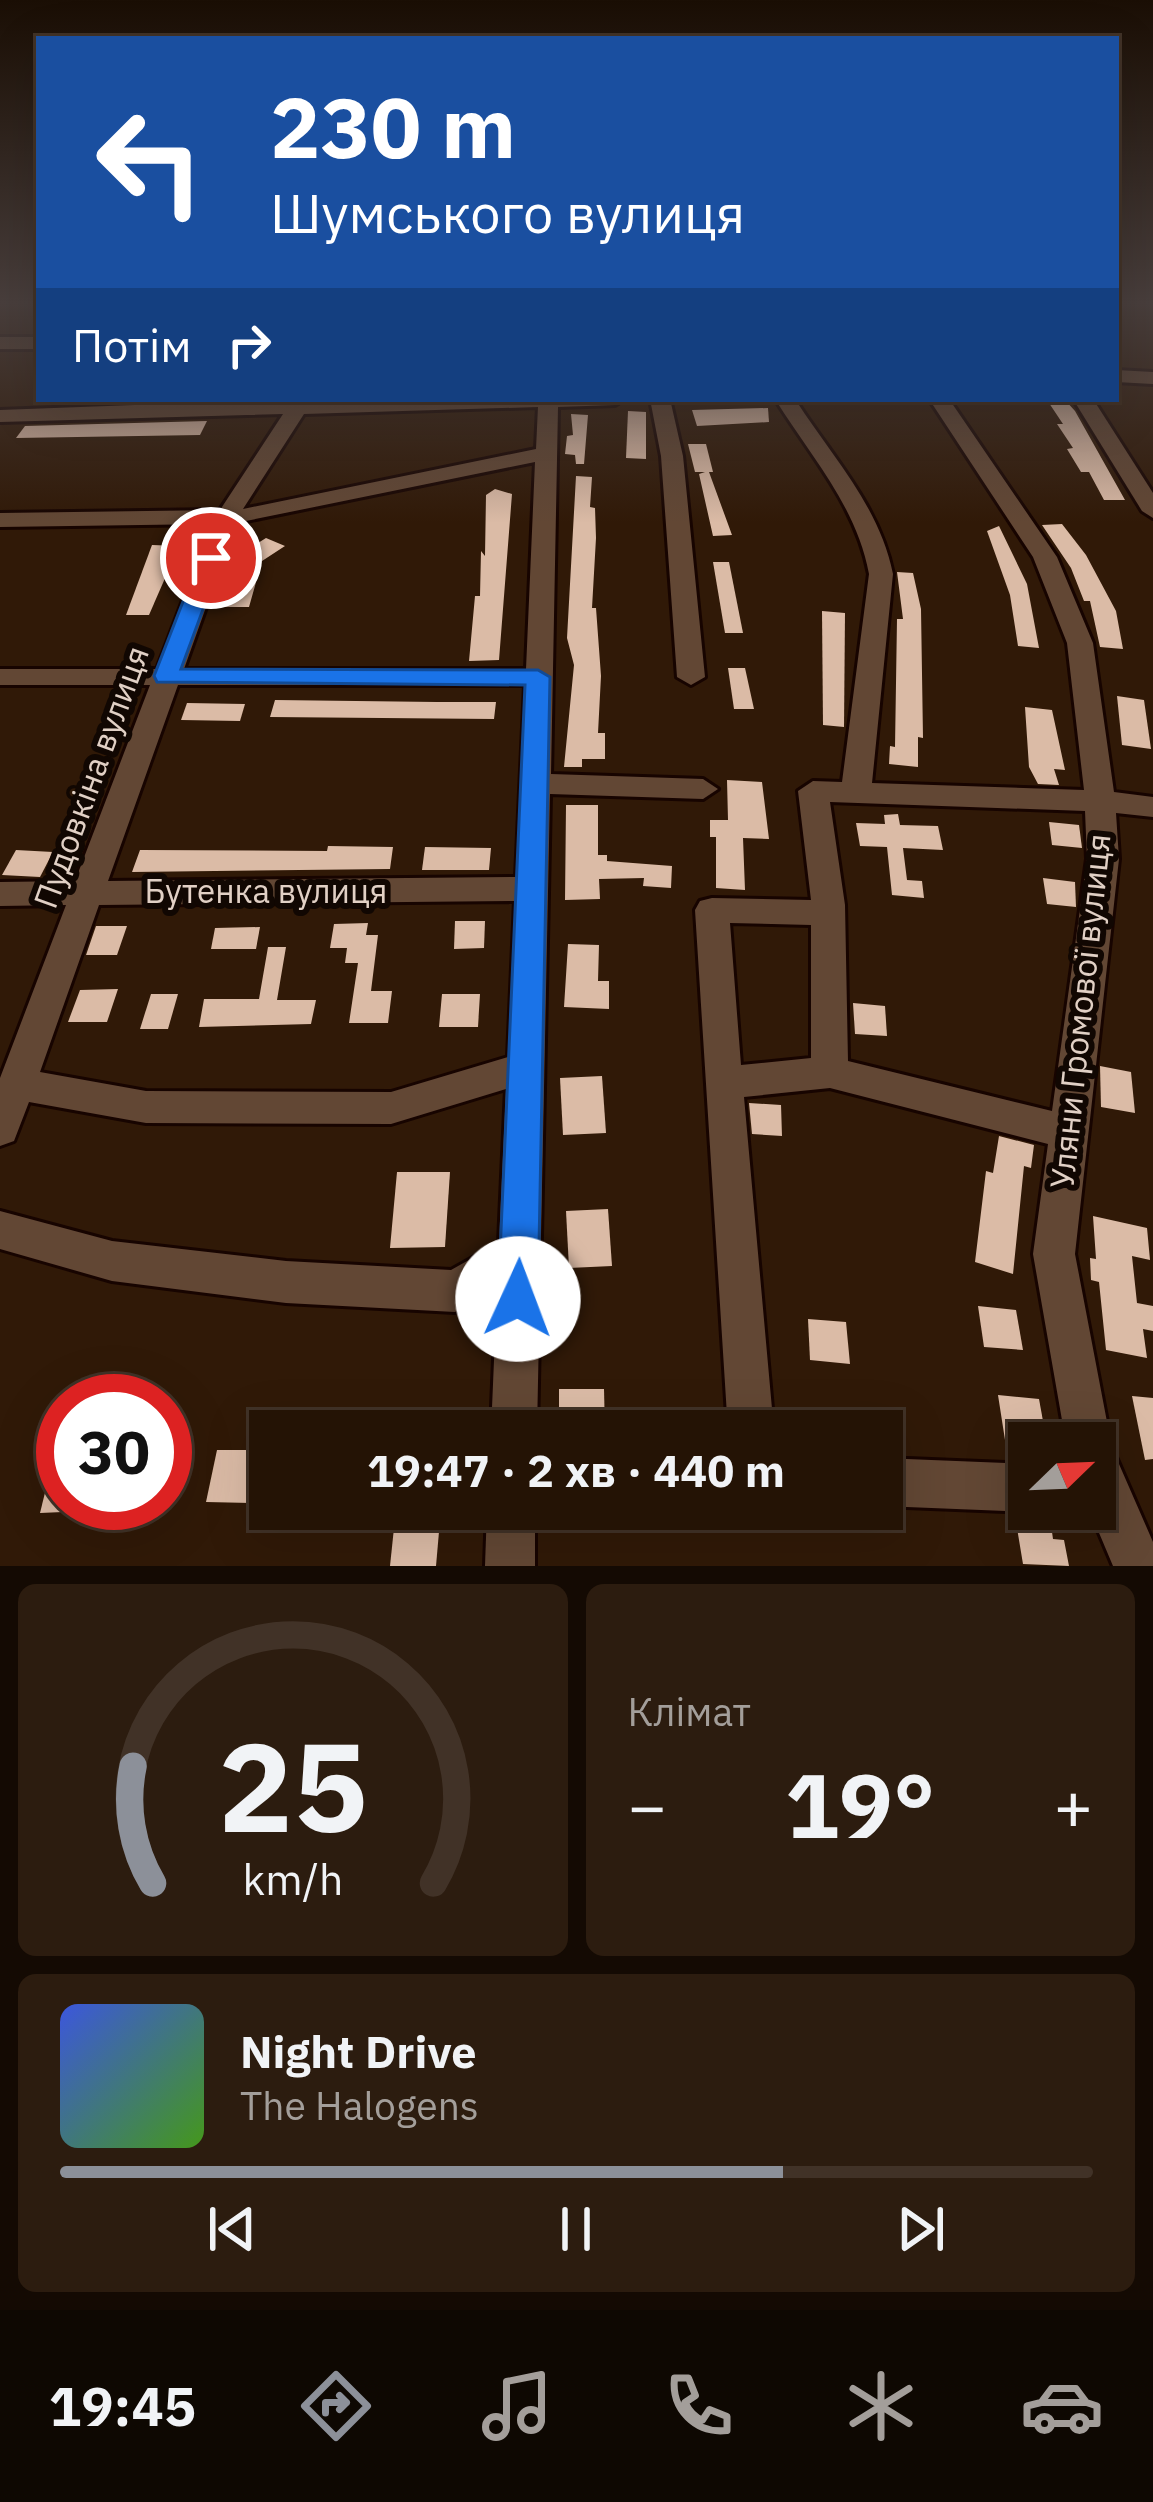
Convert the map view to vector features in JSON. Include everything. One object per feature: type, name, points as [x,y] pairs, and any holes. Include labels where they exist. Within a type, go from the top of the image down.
[{"type":"street","points":[[0,416],[486,402]]},
{"type":"street","points":[[515,1410],[548,402]]},
{"type":"street","points":[[662,402],[672,456],[691,677]]},
{"type":"street","points":[[787,402],[856,501],[878,548],[881,574],[856,792]]},
{"type":"street","name":"Уляни Громової вулиця","points":[[941,402],[1045,557],[1080,643],[1103,859],[1054,1254],[1086,1422]]},
{"type":"street","points":[[1085,402],[1153,512]]},
{"type":"street","name":"Пудовкіна вулиця","points":[[0,1129],[226,518],[298,405]]},
{"type":"street","points":[[0,520],[226,518],[282,512],[546,453]]},
{"type":"street","points":[[0,677],[538,677]]},
{"type":"street","points":[[535,783],[703,789]]},
{"type":"street","points":[[830,1072],[828,913],[813,791],[1100,801],[1150,811]]},
{"type":"street","name":"Бутенка вулиця","points":[[0,894],[531,889]]},
{"type":"street","points":[[750,1410],[712,910],[828,913]]},
{"type":"street","points":[[16,1084],[146,1107],[391,1108],[525,1068]]},
{"type":"street","points":[[724,1083],[830,1072],[1068,1132]]},
{"type":"street","points":[[0,1230],[112,1261],[286,1282],[455,1291],[520,1255]]},
{"type":"street","points":[[903,1483],[1008,1487]]},
{"type":"street","points":[[1116,1520],[1138,1566]]},
{"type":"street","points":[[510,1566],[511,1530]]},
{"type":"building","points":[[1048,402],[1067,402],[1075,411],[1125,500],[1104,500],[1089,472],[1081,472],[1057,424],[1063,424]]},
{"type":"building","points":[[768,408],[769,422],[697,426],[692,410]]},
{"type":"building","points":[[628,411],[646,412],[646,459],[626,458]]},
{"type":"building","points":[[571,414],[588,415],[584,464],[576,464],[575,455],[565,454],[567,436],[573,435]]},
{"type":"building","points":[[207,421],[200,435],[16,438],[25,426]]},
{"type":"building","points":[[688,444],[706,444],[713,472],[709,472],[732,535],[713,536],[699,474],[705,472],[695,472]]},
{"type":"building","points":[[576,476],[592,477],[590,507],[595,508],[596,538],[592,608],[596,608],[601,676],[598,733],[605,733],[605,759],[582,759],[582,767],[564,767],[574,665],[567,638]]},
{"type":"building","points":[[495,489],[512,494],[499,660],[469,661],[475,596],[480,596],[481,551],[485,556],[486,495]]},
{"type":"building","points":[[1062,524],[1086,555],[1116,611],[1123,649],[1100,647],[1090,601],[1084,601],[1071,568],[1042,525]]},
{"type":"building","points":[[999,526],[1027,584],[1039,648],[1018,646],[1010,595],[987,531]]},
{"type":"building","points":[[266,538],[285,546],[262,561],[249,607],[224,607],[232,586],[225,586],[231,560]]},
{"type":"building","points":[[152,545],[179,546],[149,615],[126,615]]},
{"type":"building","points":[[713,562],[729,562],[743,633],[725,633]]},
{"type":"building","points":[[897,572],[913,573],[921,609],[923,738],[918,737],[918,767],[889,764],[890,746],[895,747],[897,619],[903,619]]},
{"type":"building","points":[[822,611],[845,613],[844,727],[823,725]]},
{"type":"building","points":[[728,668],[745,668],[754,709],[734,709]]},
{"type":"building","points":[[1117,696],[1144,700],[1151,749],[1122,745]]},
{"type":"building","points":[[275,700],[496,702],[494,719],[270,717]]},
{"type":"building","points":[[187,703],[245,704],[240,721],[181,720]]},
{"type":"building","points":[[1025,707],[1052,710],[1065,770],[1054,769],[1059,785],[1038,784],[1029,767]]},
{"type":"building","points":[[727,780],[762,782],[769,839],[743,838],[745,890],[716,888],[716,837],[710,837],[710,820],[728,820]]},
{"type":"building","points":[[566,805],[598,805],[598,855],[607,855],[607,861],[672,866],[671,888],[643,886],[644,878],[599,879],[600,899],[565,900]]},
{"type":"building","points":[[898,814],[900,825],[938,826],[943,850],[903,848],[907,880],[922,881],[924,898],[892,895],[887,847],[860,846],[856,823],[885,824],[884,815]]},
{"type":"building","points":[[1049,822],[1079,825],[1082,848],[1052,845]]},
{"type":"building","points":[[328,846],[393,847],[390,869],[132,872],[140,850],[327,851]]},
{"type":"building","points":[[425,847],[491,848],[489,870],[422,870]]},
{"type":"building","points":[[16,850],[53,852],[40,877],[2,875]]},
{"type":"building","points":[[1043,878],[1075,882],[1076,907],[1047,904]]},
{"type":"building","points":[[455,921],[485,921],[484,948],[454,949]]},
{"type":"building","points":[[368,923],[366,935],[378,935],[371,991],[392,991],[388,1023],[349,1023],[358,963],[345,963],[347,948],[330,948],[334,924]]},
{"type":"building","points":[[96,926],[127,926],[117,955],[86,955]]},
{"type":"building","points":[[260,927],[256,949],[211,949],[215,928]]},
{"type":"building","points":[[568,944],[599,945],[598,981],[609,981],[609,1009],[564,1007]]},
{"type":"building","points":[[268,947],[286,947],[277,1000],[316,1000],[311,1024],[199,1027],[204,999],[259,999]]},
{"type":"building","points":[[118,989],[107,1022],[68,1022],[80,990]]},
{"type":"building","points":[[151,994],[178,994],[168,1029],[140,1029]]},
{"type":"building","points":[[442,994],[480,994],[478,1027],[439,1027]]},
{"type":"building","points":[[853,1003],[885,1006],[887,1036],[855,1034]]},
{"type":"building","points":[[1100,1066],[1131,1072],[1135,1113],[1101,1107]]},
{"type":"building","points":[[602,1076],[606,1133],[563,1135],[560,1078]]},
{"type":"building","points":[[749,1103],[781,1105],[782,1136],[752,1134]]},
{"type":"building","points":[[999,1136],[1034,1145],[1031,1168],[1024,1166],[1013,1274],[975,1262],[986,1171],[993,1173]]},
{"type":"building","points":[[397,1172],[450,1172],[445,1247],[390,1248]]},
{"type":"building","points":[[608,1209],[612,1266],[569,1268],[566,1211]]},
{"type":"building","points":[[1093,1216],[1147,1228],[1150,1260],[1132,1256],[1137,1303],[1153,1306],[1153,1331],[1143,1329],[1147,1358],[1106,1350],[1099,1282],[1091,1280],[1090,1258],[1096,1259]]},
{"type":"building","points":[[978,1306],[1016,1310],[1023,1350],[984,1347]]},
{"type":"building","points":[[808,1319],[846,1322],[850,1364],[810,1360]]},
{"type":"building","points":[[559,1389],[604,1389],[604,1410],[559,1410]]},
{"type":"building","points":[[998,1395],[1039,1399],[1043,1422],[1008,1422],[1005,1440]]},
{"type":"building","points":[[1132,1396],[1153,1398],[1153,1459],[1145,1460]]},
{"type":"building","points":[[217,1450],[249,1450],[249,1503],[206,1502]]},
{"type":"building","points":[[394,1530],[439,1530],[436,1566],[390,1566]]},
{"type":"building","points":[[1017,1530],[1052,1530],[1053,1539],[1064,1540],[1069,1566],[1023,1564]]},
{"type":"route","points":[[211,558],[166,676],[538,677],[518,1299]]}]
